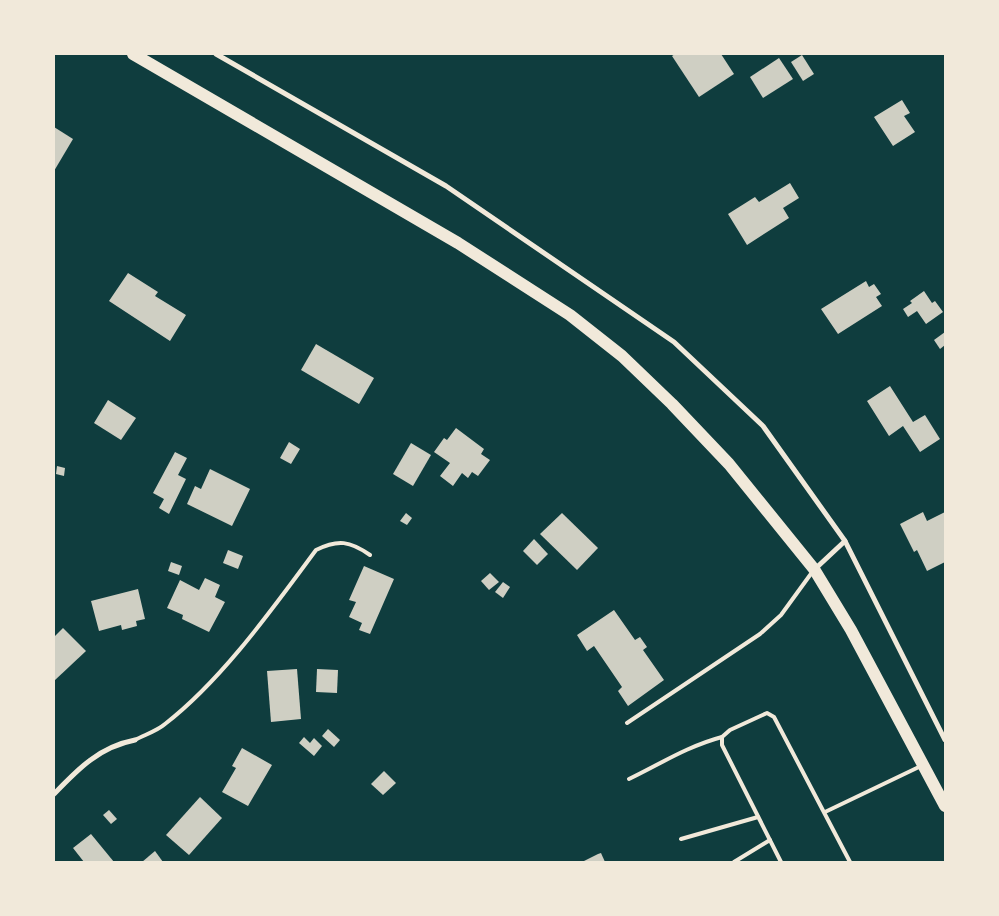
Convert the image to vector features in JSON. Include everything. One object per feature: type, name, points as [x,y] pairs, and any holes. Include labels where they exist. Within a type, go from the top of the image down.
[{"type":"main road","points":[[133,54],[458,244],[570,316],[622,356],[672,404],[729,464],[814,569],[851,630],[945,806]]},
{"type":"street","points":[[216,54],[446,186],[674,342],[763,426],[845,541],[945,740]]},
{"type":"street","points":[[814,569],[845,541]]},
{"type":"street","points":[[54,794],[84,762],[104,750],[134,740]]},
{"type":"lane","points":[[134,740],[164,726],[202,690],[254,633],[316,550],[328,544],[343,542],[356,546],[370,556]]},
{"type":"lane","points":[[627,723],[760,634],[781,615],[814,569]]},
{"type":"lane","points":[[629,779],[681,751],[702,742],[722,737],[730,730],[767,713],[774,717],[850,862]]},
{"type":"lane","points":[[722,737],[722,746],[781,862]]},
{"type":"lane","points":[[825,812],[923,765]]},
{"type":"lane","points":[[681,839],[758,817]]},
{"type":"lane","points":[[734,862],[770,840]]},
{"type":"building","points":[[675,54],[721,54],[734,74],[699,97],[672,56]]},
{"type":"building","points":[[802,55],[814,74],[803,81],[791,62]]},
{"type":"building","points":[[779,58],[793,79],[763,98],[750,77]]},
{"type":"building","points":[[902,100],[910,113],[904,116],[915,132],[893,146],[874,117]]},
{"type":"building","points":[[54,127],[73,139],[54,171]]},
{"type":"building","points":[[790,183],[799,198],[783,208],[789,218],[747,245],[728,214],[755,197],[759,202]]},
{"type":"building","points":[[128,273],[158,292],[155,296],[186,315],[170,341],[109,301]]},
{"type":"building","points":[[866,281],[869,287],[874,284],[881,294],[876,297],[882,306],[838,334],[821,309]]},
{"type":"building","points":[[924,291],[932,303],[935,301],[943,312],[926,324],[917,311],[908,317],[903,309],[912,303],[910,301]]},
{"type":"building","points":[[945,332],[945,345],[940,349],[934,340]]},
{"type":"building","points":[[316,344],[374,378],[359,404],[301,370]]},
{"type":"building","points":[[890,386],[913,422],[925,415],[940,439],[920,452],[903,426],[889,436],[867,401]]},
{"type":"building","points":[[108,400],[136,418],[121,440],[94,423]]},
{"type":"building","points":[[456,428],[484,449],[481,454],[490,460],[478,476],[472,472],[468,478],[462,473],[453,486],[440,476],[450,463],[434,452],[444,438],[447,440]]},
{"type":"building","points":[[289,442],[300,449],[291,464],[280,458]]},
{"type":"building","points":[[411,443],[431,455],[413,486],[393,474]]},
{"type":"building","points":[[175,452],[187,458],[178,475],[186,479],[169,514],[159,508],[164,499],[153,493]]},
{"type":"building","points":[[57,466],[65,468],[64,476],[56,474]]},
{"type":"building","points":[[210,469],[250,489],[232,526],[187,504],[195,486],[201,489]]},
{"type":"building","points":[[923,512],[927,521],[945,512],[945,562],[927,571],[917,550],[914,552],[900,524]]},
{"type":"building","points":[[406,513],[412,518],[407,525],[400,521]]},
{"type":"building","points":[[562,513],[598,548],[577,570],[540,534]]},
{"type":"building","points":[[534,539],[548,554],[537,565],[523,551]]},
{"type":"building","points":[[228,550],[243,556],[238,569],[223,563]]},
{"type":"building","points":[[171,562],[182,566],[179,575],[168,571]]},
{"type":"building","points":[[364,566],[394,579],[370,634],[359,630],[362,623],[349,617],[356,602],[349,600]]},
{"type":"building","points":[[490,573],[499,582],[489,590],[481,581]]},
{"type":"building","points":[[205,578],[220,585],[215,597],[225,602],[209,632],[182,619],[183,615],[167,608],[180,580],[199,590]]},
{"type":"building","points":[[503,582],[510,587],[503,598],[495,592]]},
{"type":"building","points":[[138,589],[145,619],[136,621],[137,626],[122,630],[121,625],[99,631],[91,601]]},
{"type":"building","points":[[614,610],[635,640],[640,637],[647,647],[643,650],[664,680],[628,706],[618,691],[622,687],[594,646],[587,651],[577,635]]},
{"type":"building","points":[[63,628],[86,651],[54,681],[54,637]]},
{"type":"building","points":[[297,669],[301,719],[271,722],[267,671]]},
{"type":"building","points":[[317,669],[338,670],[337,693],[316,692]]},
{"type":"building","points":[[328,729],[340,740],[334,747],[322,736]]},
{"type":"building","points":[[304,737],[310,743],[314,738],[322,746],[314,756],[299,743]]},
{"type":"building","points":[[242,748],[272,765],[248,806],[222,792],[236,768],[232,766]]},
{"type":"building","points":[[384,771],[396,783],[383,795],[371,784]]},
{"type":"building","points":[[200,797],[222,818],[189,855],[166,835]]},
{"type":"building","points":[[109,810],[117,819],[111,824],[103,815]]},
{"type":"building","points":[[91,834],[114,862],[84,862],[73,848]]},
{"type":"building","points":[[155,851],[163,862],[142,862]]},
{"type":"building","points":[[601,853],[605,862],[582,862],[598,854]]}]
